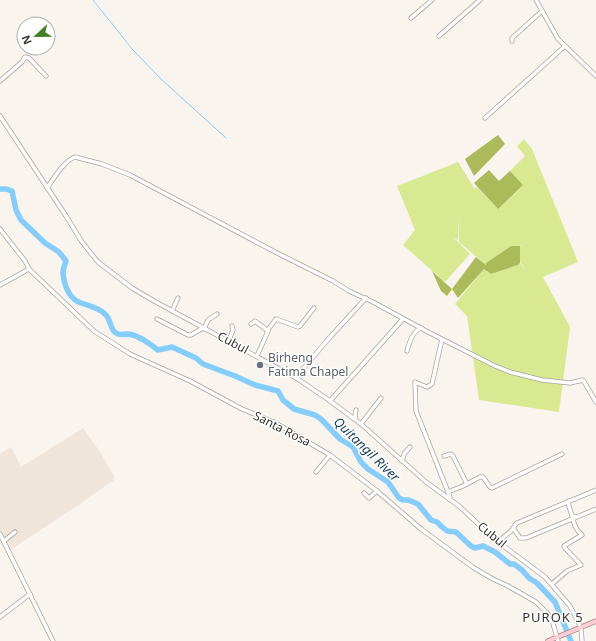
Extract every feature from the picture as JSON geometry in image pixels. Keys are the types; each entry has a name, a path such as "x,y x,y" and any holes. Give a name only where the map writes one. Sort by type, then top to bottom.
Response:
{"main road":[{"path":"548,641 558,639 596,621"}],"street":[{"path":"411,18 432,0"},
{"path":"439,36 480,0"},
{"path":"536,0 558,39 596,76"},
{"path":"512,41 512,38 542,11"},
{"path":"485,118 565,46"},
{"path":"0,81 22,62 25,56 29,58 46,76"},
{"name":"Cubul","path":"0,116 82,242 98,262 132,288 193,321 204,329 229,340 298,378 356,420 426,482 459,506 499,542 536,569 552,584 570,606 579,629"},
{"path":"47,188 56,175 71,159 75,158 116,169 333,281 349,291 366,298 420,328 510,372 556,382 570,383 583,380 596,402"},
{"name":"Santa Rosa","path":"0,229 25,261 29,269 94,330 130,354 190,381 242,409 274,422 330,455 376,491 421,530 474,568 536,602 552,620 558,639"},
{"path":"0,285 29,269"},
{"path":"172,310 178,298"},
{"path":"298,378 297,376 313,356 366,298"},
{"path":"257,356 268,331 276,319 298,327 314,308"},
{"path":"157,319 188,335 191,335 204,329 208,320 217,314"},
{"path":"330,401 403,319"},
{"path":"251,324 256,321 268,331"},
{"path":"229,340 234,330 232,326"},
{"path":"407,351 413,336 420,328"},
{"path":"442,339 432,384 427,386 415,382 416,411 450,497 449,499"},
{"path":"361,424 381,398"},
{"path":"356,410 356,420"},
{"path":"402,461 404,454 410,447"},
{"path":"444,456 451,454 453,456 467,484"},
{"path":"448,492 484,477 492,488 562,454"},
{"path":"316,472 330,455"},
{"path":"499,542 501,537 520,521 596,490"},
{"path":"364,493 369,498 376,491"},
{"path":"552,584 567,571 581,565 564,546 582,535 574,525 574,518 568,503 569,501"},
{"path":"513,528 520,538 526,538 596,509"},
{"path":"4,541 15,532"},
{"path":"0,534 53,641"},
{"path":"0,617 30,594"},
{"path":"579,629 582,641"}],"shaded area":[{"path":"83,428 100,452 114,476 114,480 10,550 0,529 0,454 11,447 21,467"}],"green space":[{"path":"498,135 505,144 474,176 465,159"},
{"path":"524,139 532,149 578,262 543,277 570,327 559,412 479,400 467,316 455,304 484,269 491,274 520,263 526,271 514,252 524,243 520,246 511,246 485,264 459,242 458,212 458,240 453,237 470,254 445,282 403,245 415,230 397,186 458,162 475,189 477,187 498,209 523,185 510,171 525,156 517,146"},
{"path":"489,170 499,181 510,171 523,185 498,209 474,183"},
{"path":"511,246 520,246 520,263 518,265 491,274 484,269 458,298 452,289 476,257 485,264 485,266 486,263"},
{"path":"432,271 452,289 447,296 441,291"}],"waterway":[{"path":"93,0 133,50 161,79 226,138"},
{"name":"Quitangil River","path":"0,189 12,191 16,210 21,220 45,243 59,252 66,261 63,271 66,287 70,295 77,301 98,309 104,313 108,317 114,332 122,335 128,334 136,336 158,350 172,347 196,358 203,364 255,385 278,391 283,400 294,409 315,415 321,419 340,439 353,447 361,462 368,469 388,482 399,498 418,504 431,520 437,522 447,531 456,532 475,548 483,546 495,552 510,564 514,564 529,578 537,583 555,602 571,641"}],"place":[{"name":"Birheng Fatima Chapel","path":"260,365"}],"district":[{"name":"PUROK 5","path":"553,617"}]}
